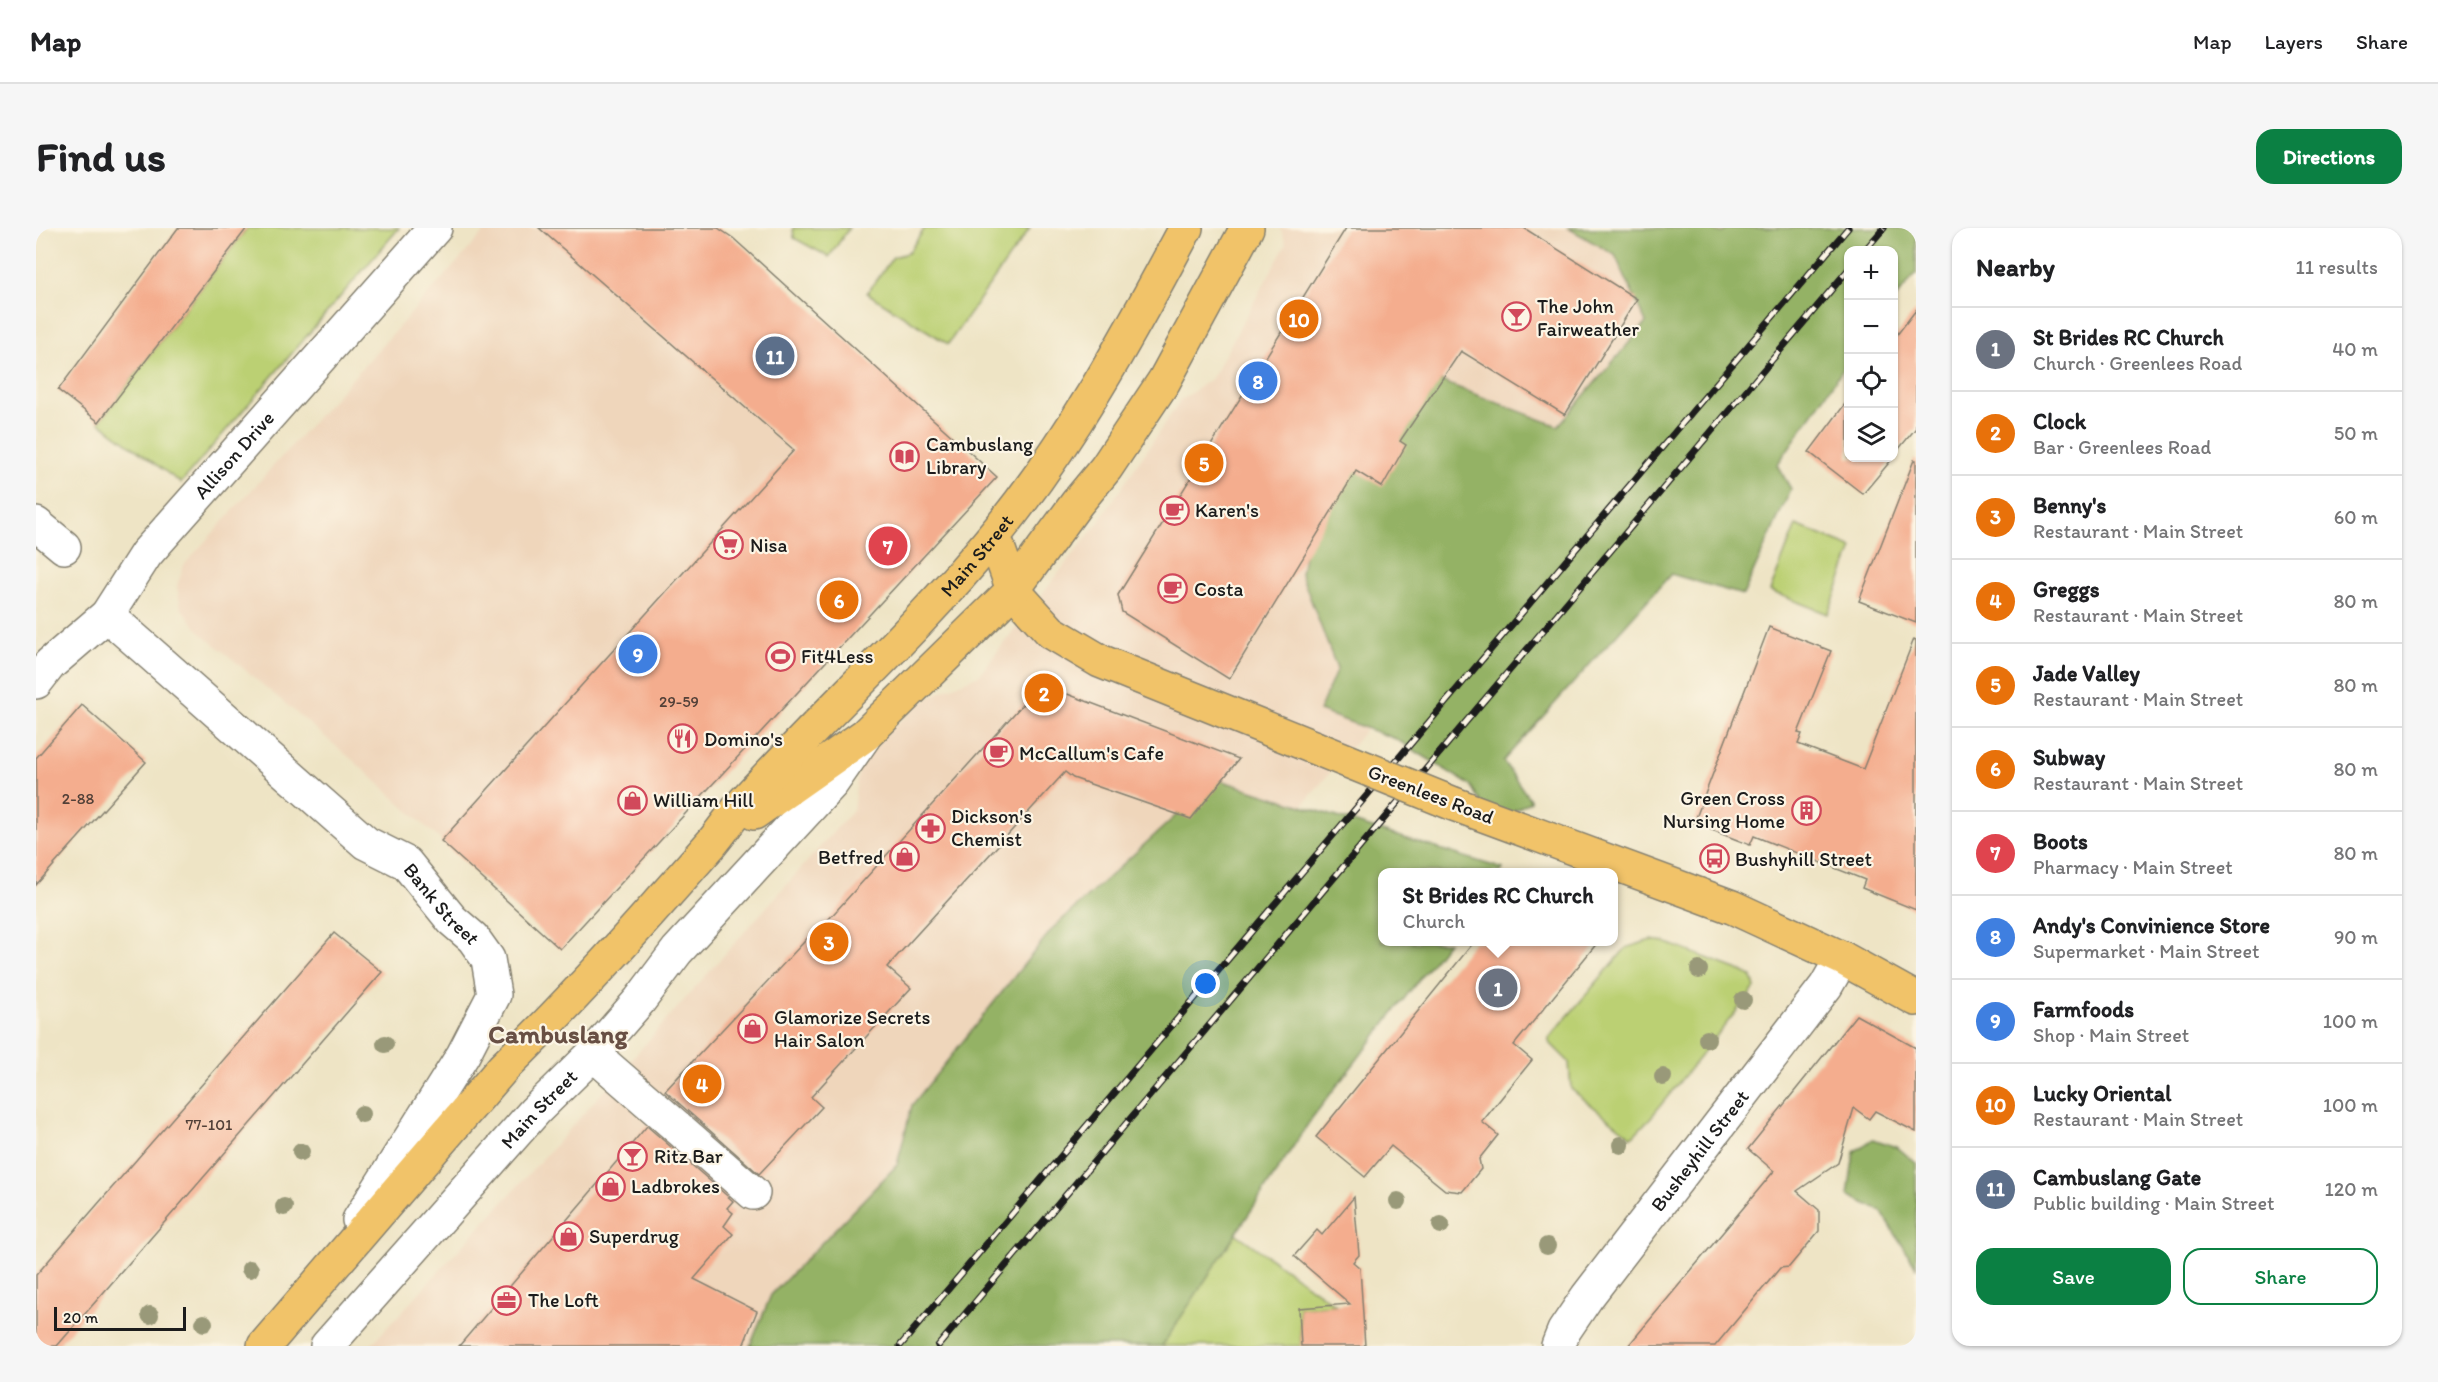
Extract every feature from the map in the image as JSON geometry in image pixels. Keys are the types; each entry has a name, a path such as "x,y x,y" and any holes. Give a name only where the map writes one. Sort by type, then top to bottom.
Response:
{"main road":[{"name":"Main Street","path":"264,1346 503,1068 547,1025 714,841 743,803 920,619 994,536 1052,457 1140,314 1186,228"},
{"name":"Main Street","path":"714,841 865,735 1013,590 1077,503 1106,468 1164,381 1247,228"},
{"name":"Greenlees Road","path":"994,536 1013,590 1051,632 1100,661 1454,804 1732,907 1842,958 1915,997"}],"street":[{"name":"Allison Drive","path":"36,682 50,664 107,615 146,554 435,228"},
{"path":"36,524 64,548"},
{"name":"Bank Street","path":"107,615 366,843 405,863 452,920 473,938 488,959 494,995 463,1055 322,1280"},
{"name":"Main Street","path":"327,1346 535,1111 593,1054 640,1000 677,951 832,783 865,735"},
{"name":"Busheyhill Street","path":"1558,1346 1564,1331 1587,1297 1826,986 1842,958"},
{"path":"593,1054 753,1193"}],"shaded area":[{"path":"488,228 539,228 920,562 560,949 355,762 201,633 181,608 177,586 184,565"},
{"path":"1280,228 1769,228 1495,574 1116,1030 843,1346 363,1346 371,1345 559,1141 853,810 859,766 888,731 929,697 979,675 1098,523 1180,401 1212,378 1286,244"}],"green space":[{"path":"247,228 399,228 181,483 99,422"},
{"path":"793,228 849,228 829,257 794,238"},
{"path":"925,228 1030,228 948,344 867,293 893,257 908,253"},
{"path":"1568,228 1706,228 1722,233 1728,228 1916,228 1916,274 1898,295 1898,246 1844,246 1844,368 1777,465 1791,489 1743,595 1671,574 1503,761 1531,801 1510,813 1483,806 1470,785 1396,739 1319,711 1337,669 1301,574 1317,473 1383,353 1451,385 1558,426 1646,323 1615,255"},
{"path":"1796,525 1853,548 1828,614 1770,591"},
{"path":"1216,779 1500,868 1378,868 1378,946 1445,946 1312,1118 1162,1346 750,1346 771,1295 897,1165 912,1105 1053,928"},
{"path":"1651,940 1664,942 1744,972 1752,977 1755,988 1652,1116 1632,1137 1571,1089 1569,1062 1549,1042 1549,1038 1626,948"},
{"path":"1873,1139 1897,1147 1916,1163 1916,1267 1881,1211 1848,1195 1854,1152"},
{"path":"1231,1230 1336,1305 1299,1308 1301,1346 1125,1346"}],"building":[{"path":"178,228 247,228 99,422 58,390"},
{"path":"539,228 718,228 733,238 997,477 560,949 441,841 794,450"},
{"path":"1346,228 1524,228 1637,299 1565,415 1461,351 1400,441 1406,445 1382,487 1356,471 1229,679 1122,612 1118,595"},
{"path":"1916,310 1916,428 1898,450 1898,354 1898,333"},
{"path":"1844,405 1844,462 1890,462 1863,494 1809,452"},
{"path":"1914,460 1916,460 1916,623 1859,601"},
{"name":"Green Cross Nursing Home","path":"1769,627 1831,651 1798,733 1802,734 1798,744 1863,769 1914,639 1916,640 1916,910 1862,888 1865,880 1754,836 1750,845 1694,823"},
{"path":"1041,684 1239,759 1191,819 1073,778 1065,772 887,967 911,988 811,1097 822,1107 759,1174 665,1091 817,928 819,930"},
{"path":"82,705 146,762 36,885 36,758"},
{"path":"334,933 382,972 57,1346 36,1346 36,1275"},
{"path":"1471,946 1595,946 1514,1045 1532,1060 1482,1122 1498,1135 1479,1159 1481,1169 1462,1192 1445,1190 1391,1146 1365,1177 1316,1137"},
{"path":"1856,1015 1916,1048 1916,1132 1875,1111 1869,1119 1854,1108 1838,1163 1797,1191 1819,1210 1819,1231 1789,1267 1780,1268 1715,1346 1628,1346 1774,1171 1748,1149"},
{"path":"647,1126 733,1201 727,1208 733,1213 724,1226 733,1234 694,1279 757,1311 743,1346 459,1346"},
{"path":"1354,1197 1359,1255 1353,1262 1360,1268 1365,1346 1301,1346 1299,1308 1350,1304 1294,1256 1317,1230 1322,1235"}],"railway":[{"path":"900,1346 1848,228"},
{"path":"1868,246 1884,228"},
{"path":"938,1346 1844,275"}],"place":[{"name":"The John Fairweather","path":"1516,317"},
{"name":"Lucky Oriental","path":"1299,319"},
{"name":"Cambuslang Gate","path":"775,356"},
{"name":"Andy's Convinience Store","path":"1258,381"},
{"name":"Cambuslang Library","path":"905,456"},
{"name":"Jade Valley","path":"1204,463"},
{"name":"Karen's","path":"1174,510"},
{"name":"Nisa","path":"729,545"},
{"name":"Boots","path":"888,546"},
{"name":"Costa","path":"1173,589"},
{"name":"Subway","path":"839,600"},
{"name":"Farmfoods","path":"638,654"},
{"name":"Fit4Less","path":"780,656"},
{"name":"Clock","path":"1044,693"},
{"name":"Domino's","path":"683,739"},
{"name":"McCallum's Cafe","path":"998,753"},
{"name":"William Hill","path":"632,800"},
{"name":"Green Cross Nursing Home","path":"1806,810"},
{"name":"Dickson's Chemist","path":"930,828"},
{"name":"Betfred","path":"905,857"},
{"name":"Bushyhill Street","path":"1714,859"},
{"name":"Benny's","path":"829,942"},
{"name":"St Brides RC Church","path":"1498,988"},
{"name":"Glamorize Secrets Hair Salon","path":"753,1028"},
{"name":"Greggs","path":"702,1084"},
{"name":"Ritz Bar","path":"633,1156"},
{"name":"Ladbrokes","path":"610,1186"},
{"name":"Superdrug","path":"568,1236"},
{"name":"The Loft","path":"507,1300"}],"district":[{"name":"Cambuslang","path":"558,1034"}]}
